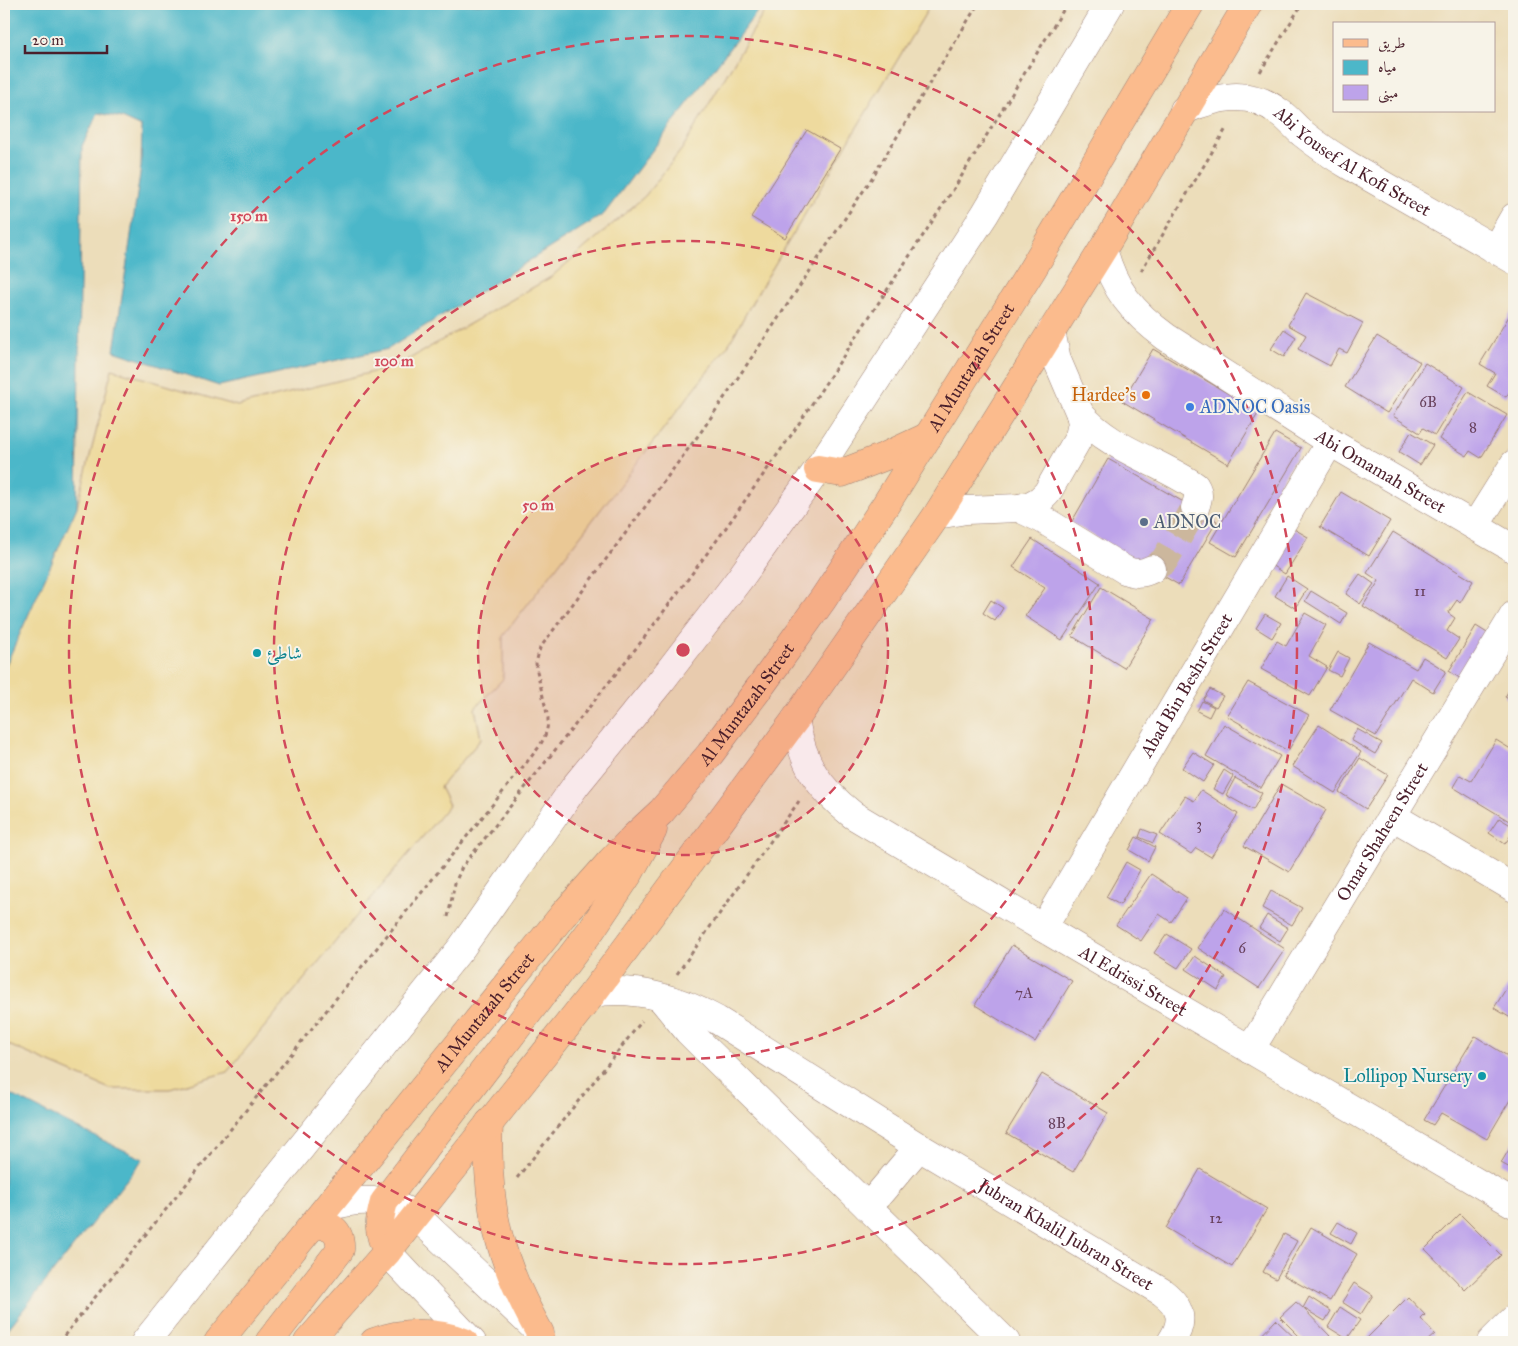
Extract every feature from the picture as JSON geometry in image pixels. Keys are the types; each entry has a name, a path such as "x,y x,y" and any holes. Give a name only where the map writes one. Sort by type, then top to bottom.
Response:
{"main road":[{"name":"Al Muntazah Street","path":"218,1342 563,915 616,855 661,812 710,754 764,682 823,599 929,436 1033,268 1190,4"},
{"path":"308,1342 387,1252 593,993 795,720 937,515 1103,248 1248,4"},
{"path":"818,469 842,473 886,456 929,436"},
{"path":"387,1252 380,1236 379,1219 384,1202 592,929 630,872 661,812"},
{"path":"488,1123 488,1166 492,1209 499,1242 523,1303 544,1337"},
{"path":"269,1342 340,1250 340,1242 336,1233 330,1227 320,1224 320,1217"},
{"path":"374,1342 407,1334 431,1335 464,1342"}],"street":[{"path":"145,1342 462,946 576,785 662,680 736,584 818,469 985,214 1110,4"},
{"name":"Abi Yousef Al Kofi Street","path":"1184,110 1206,101 1225,97 1245,97 1264,102 1342,161 1505,255"},
{"path":"1505,255 1514,217"},
{"name":"Abi Omamah Street","path":"1103,248 1108,268 1118,289 1148,324 1330,442 1514,550"},
{"path":"937,515 966,510 1019,508 1031,505 1047,493 1079,437 1082,423 1057,360 1051,331"},
{"path":"1080,414 1088,424 1109,440 1195,486 1198,492 1195,508"},
{"name":"Abad Bin Beshr Street","path":"1043,928 1330,442"},
{"path":"1475,526 1514,464"},
{"path":"1019,508 1042,519 1124,570 1138,573 1152,569"},
{"name":"Omar Shaheen Street","path":"1250,1050 1514,615"},
{"name":"Al Edrissi Street","path":"795,720 799,742 807,764 819,784 834,801 853,815 1514,1204"},
{"path":"1392,816 1514,888"},
{"name":"Jubran Khalil Jubran Street","path":"593,993 626,991 660,998 704,1013 919,1146 1162,1292 1173,1300 1179,1312 1180,1325 1171,1342"},
{"path":"660,998 705,1048 1006,1342"},
{"path":"868,1207 919,1146"},
{"path":"320,1217 346,1202 365,1200 384,1202 406,1210 416,1216 544,1337"},
{"path":"387,1252 472,1342"},
{"path":"1491,1342 1514,1319"}],"path":[{"path":"59,1342 539,747 547,733 548,725 536,663 540,648 703,429 769,332 870,181 978,4"},
{"path":"448,918 455,883 462,868 641,642 720,536 786,442 954,190 1067,4"},
{"path":"1125,298 1302,4"},
{"path":"492,1209 660,998 815,777"}],"sand":[{"name":"شاطئ","path":"769,4 931,4 729,344 503,636 503,679 475,708 481,739 440,787 449,805 227,1072 170,1089 110,1089 4,1043 4,669 77,507 112,369 237,406 397,366 551,277 645,196 682,149"}],"water":[{"path":"4,4 763,4 604,214 388,349 219,386 114,351 141,167 142,127 122,118 98,113 82,146 77,507 4,669"},
{"path":"4,1091 143,1159 4,1334"}],"building":[{"path":"807,130 840,149 785,238 751,217"},
{"path":"1306,293 1363,323 1347,353 1339,349 1330,366 1298,349 1306,335 1288,325"},
{"path":"1514,308 1514,385 1506,397 1487,386 1495,373 1480,364"},
{"path":"1284,329 1296,337 1284,357 1271,349"},
{"path":"1377,336 1420,362 1387,413 1345,387"},
{"name":"ADNOC Oasis","path":"1153,349 1259,412 1228,464 1122,401"},
{"path":"1425,363 1464,387 1435,435 1423,428 1420,433 1393,416"},
{"path":"1468,392 1507,415 1481,458 1470,451 1467,456 1439,439"},
{"path":"1411,432 1433,445 1420,465 1399,452"},
{"path":"1275,433 1301,448 1236,557 1210,542"},
{"name":"ADNOC","path":"1108,459 1217,521 1179,585 1071,523"},
{"path":"1341,492 1390,521 1369,556 1320,527"},
{"path":"1294,529 1308,537 1285,574 1271,565"},
{"path":"1393,532 1473,581 1460,603 1457,600 1448,613 1455,618 1447,631 1459,639 1447,658 1363,606 1379,581 1367,573"},
{"path":"1032,539 1100,583 1062,640 1025,616 1045,588 1013,567"},
{"path":"1360,574 1374,584 1360,604 1346,594"},
{"path":"1287,576 1307,589 1295,608 1275,596"},
{"path":"1101,587 1154,619 1124,668 1072,636"},
{"path":"1311,591 1347,613 1341,624 1305,601"},
{"path":"991,600 1003,608 995,621 983,613"},
{"path":"1305,613 1326,625 1309,656 1327,667 1310,696 1261,669 1277,641 1286,646"},
{"path":"1265,614 1281,623 1272,638 1256,628"},
{"path":"1476,626 1492,636 1464,681 1449,671"},
{"path":"1369,642 1416,669 1423,657 1446,671 1433,692 1411,678 1376,736 1330,710"},
{"path":"1338,652 1349,658 1340,676 1328,670"},
{"path":"1514,681 1514,702 1505,697"},
{"path":"1248,682 1309,715 1288,751 1227,716"},
{"path":"1210,689 1223,696 1216,707 1203,700"},
{"path":"1202,701 1214,707 1209,717 1197,711"},
{"path":"1224,724 1280,756 1261,788 1206,756"},
{"path":"1319,725 1361,752 1335,793 1292,766"},
{"path":"1357,729 1382,743 1375,754 1351,740"},
{"path":"1496,740 1514,751 1514,824 1453,787 1460,775 1471,781"},
{"path":"1193,752 1214,765 1203,782 1182,768"},
{"path":"1360,758 1388,775 1366,809 1339,792"},
{"path":"1224,770 1233,776 1223,794 1213,789"},
{"path":"1235,778 1262,793 1253,810 1226,795"},
{"path":"1281,784 1326,810 1289,872 1244,846"},
{"path":"1201,790 1238,814 1211,857 1196,848 1191,854 1160,834 1185,796 1194,801"},
{"path":"1499,818 1514,827 1505,844 1489,833"},
{"path":"1142,829 1157,835 1153,843 1139,837"},
{"path":"1136,837 1155,847 1148,861 1129,850"},
{"path":"1126,862 1140,870 1120,905 1106,897"},
{"path":"1151,874 1187,898 1171,922 1159,914 1141,941 1116,925"},
{"path":"1271,891 1302,908 1292,925 1262,908"},
{"path":"1224,909 1285,949 1259,988 1198,948"},
{"path":"1267,915 1288,928 1280,941 1259,928"},
{"path":"1167,934 1191,949 1178,968 1154,953"},
{"path":"1012,945 1072,981 1035,1042 975,1005"},
{"path":"1195,956 1226,977 1218,990 1186,969"},
{"path":"1514,976 1514,1020 1494,1008"},
{"name":"Lollipop Nursery","path":"1475,1036 1514,1060 1514,1093 1487,1139 1441,1113 1433,1125 1424,1120"},
{"path":"1042,1074 1108,1113 1073,1172 1006,1133"},
{"path":"1514,1141 1514,1170 1501,1163"},
{"path":"1200,1169 1267,1209 1232,1267 1166,1228"},
{"path":"1460,1214 1501,1255 1465,1290 1425,1249"},
{"path":"1338,1222 1357,1233 1351,1244 1331,1233"},
{"path":"1311,1227 1357,1254 1330,1301 1283,1275"},
{"path":"1284,1234 1297,1241 1276,1279 1263,1272"},
{"path":"1354,1283 1373,1295 1361,1314 1342,1302"},
{"path":"1309,1297 1331,1311 1325,1321 1303,1308"},
{"path":"1408,1297 1425,1315 1421,1319 1435,1334 1426,1342 1365,1342 1364,1341"},
{"path":"1296,1302 1330,1336 1323,1342 1305,1342 1280,1317"},
{"path":"1340,1307 1360,1320 1347,1339 1328,1327"},
{"path":"1276,1320 1299,1342 1255,1342"},
{"path":"1217,1337 1223,1342 1213,1342"}],"tunnel":[{"path":"1152,569 1164,561 1195,508"}],"place":[{"name":"Hardee's","path":"1146,395"},
{"name":"ADNOC Oasis","path":"1190,407"},
{"name":"ADNOC","path":"1144,522"},
{"name":"شاطئ","path":"257,653"},
{"name":"Lollipop Nursery","path":"1482,1076"}]}
